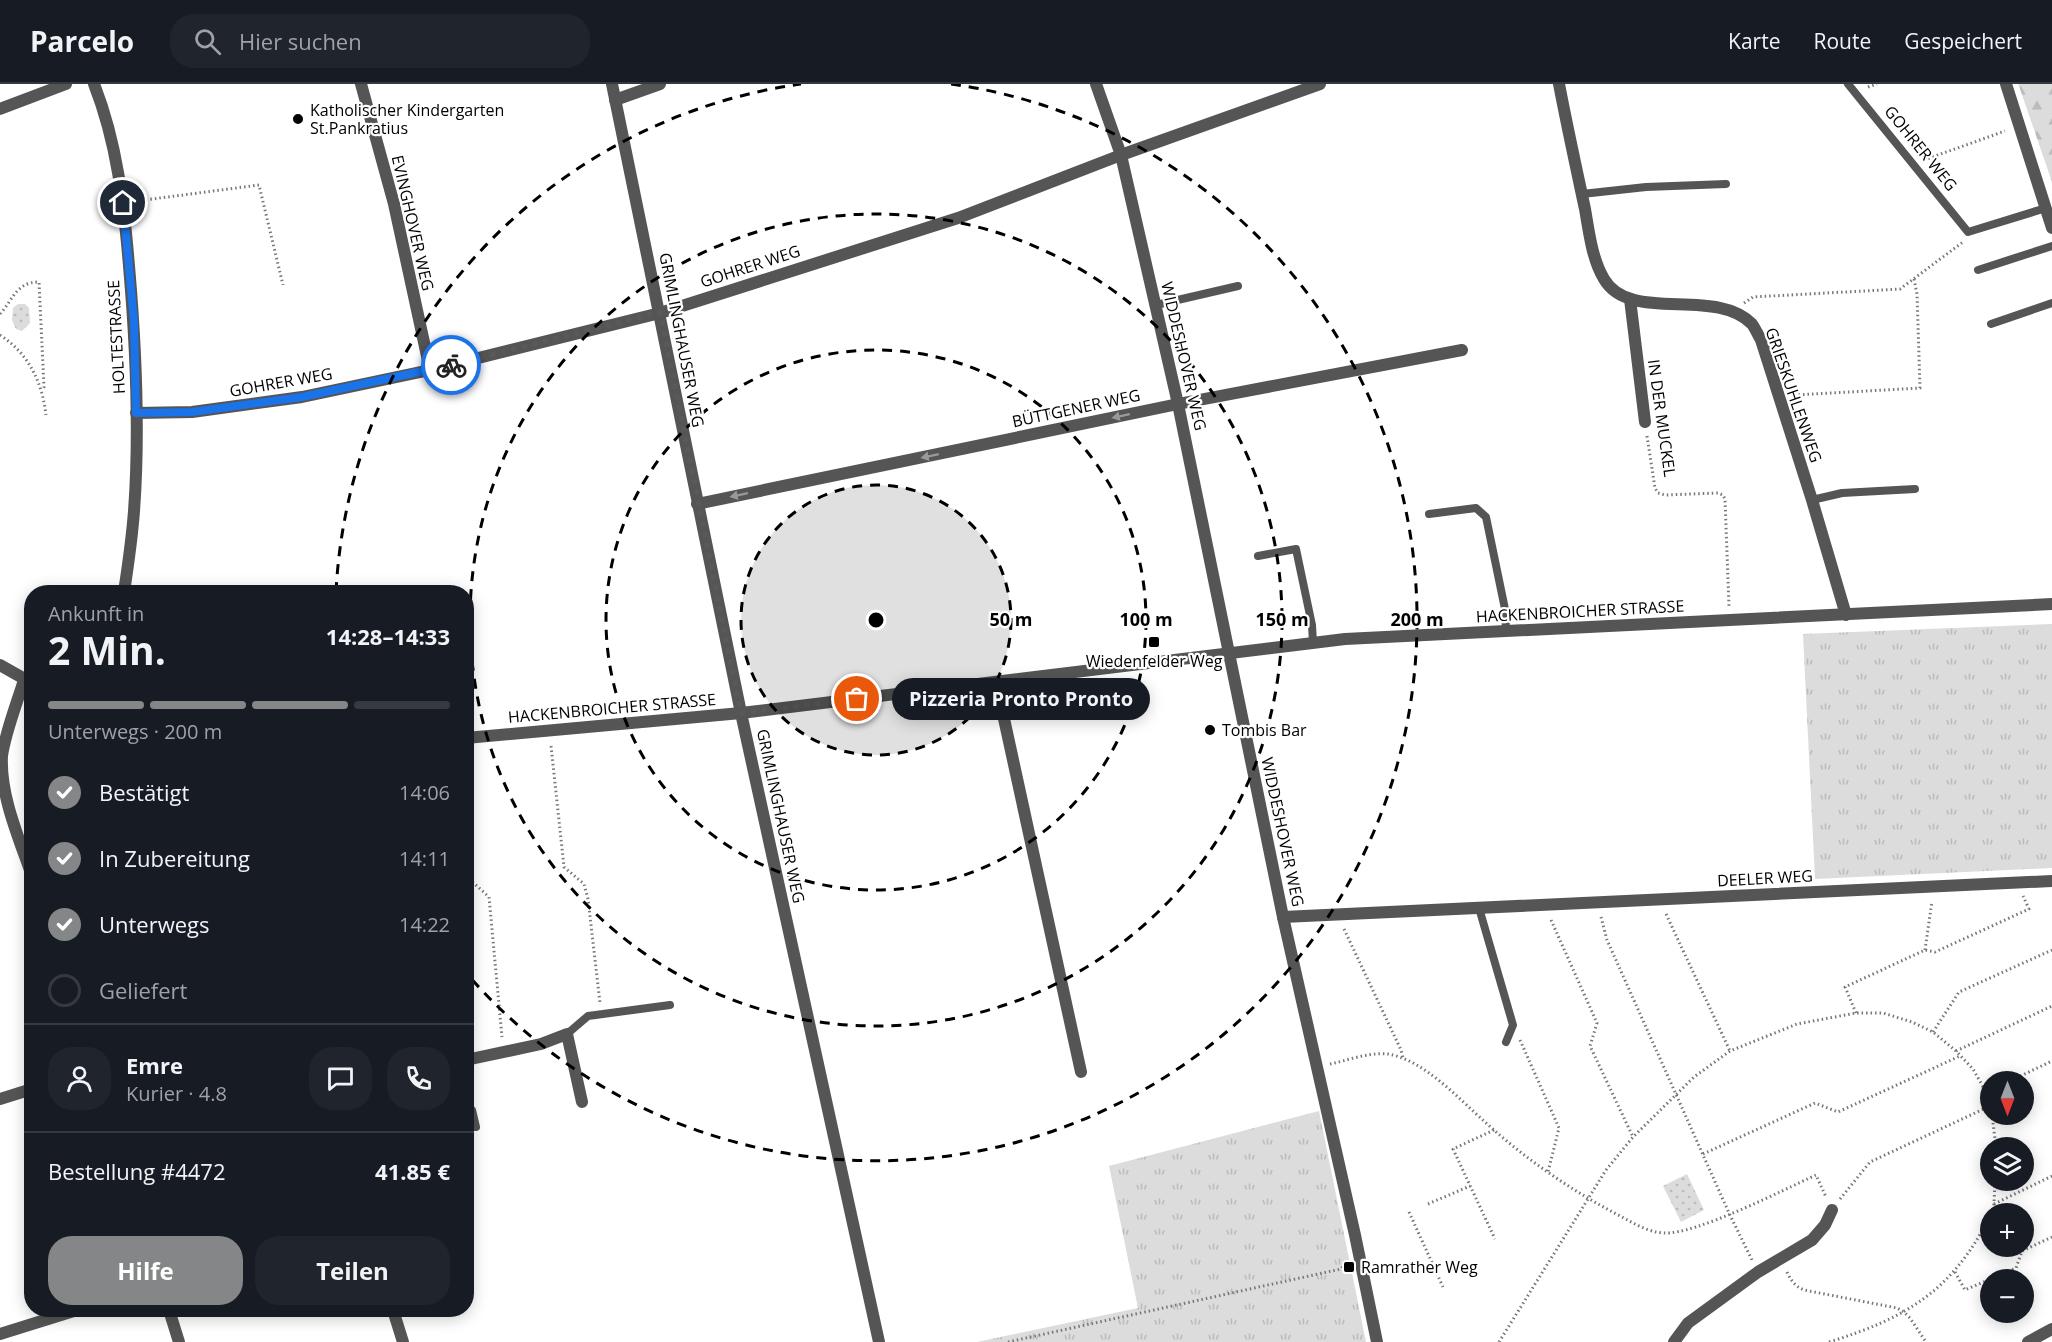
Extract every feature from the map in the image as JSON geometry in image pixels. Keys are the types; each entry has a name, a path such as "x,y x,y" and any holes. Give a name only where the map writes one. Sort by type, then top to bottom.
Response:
{"street":[{"path":"0,109 66,84"},
{"name":"HOLTESTRASSE","path":"94,84 104,109 123,203 134,321 136,413 134,512 125,585"},
{"name":"EVINGHOVER WEG","path":"361,84 394,204 430,370"},
{"name":"GRIMLINGHAUSER WEG","path":"612,84 741,713 879,1342"},
{"path":"615,99 660,84"},
{"name":"WIDDESHOVER WEG","path":"1096,84 1121,155 1179,404 1283,917 1377,1342"},
{"name":"GOHRER WEG","path":"136,413 192,412 302,397 430,370 660,312 958,218 1121,155 1320,84"},
{"path":"1559,84 1594,253 1604,280 1616,292 1630,299"},
{"path":"2006,84 2052,228"},
{"name":"GRIESKUHLENWEG","path":"1630,299 1718,307 1752,324 1761,340 1846,615"},
{"name":"IN DER MUCKEL","path":"1630,299 1645,422"},
{"name":"BÜTTGENER WEG","path":"697,504 1179,404 1462,350"},
{"name":"HACKENBROICHER STRASSE","path":"474,737 741,713 1345,639 2052,604"},
{"path":"0,665 24,680"},
{"path":"996,682 1081,1072"},
{"path":"24,693 1,754 6,800 24,853"},
{"name":"DEELER WEG","path":"1283,917 2052,881"},
{"path":"474,1058 541,1044 567,1034 582,1102"},
{"path":"0,1099 24,1092"},
{"path":"1674,1342 1688,1323 1758,1272 1812,1240 1832,1210"},
{"path":"0,1334 55,1317"},
{"path":"171,1317 179,1342"},
{"path":"395,1317 403,1342"},
{"path":"2028,1342 2052,1329"}],"lane":[{"name":"GOHRER WEG","path":"1848,84 1968,232"},
{"path":"1582,194 1646,187 1726,184"},
{"path":"1968,232 2046,208"},
{"path":"1978,270 2052,246"},
{"path":"1156,305 1238,286"},
{"path":"1990,324 2052,303"},
{"path":"1812,500 1842,493 1915,489"},
{"path":"1429,514 1476,508 1486,517 1505,609 1506,630"},
{"path":"1258,556 1296,549 1312,625 1313,642"},
{"path":"1479,908 1513,1025 1506,1042"},
{"path":"567,1034 588,1016 670,1005"},
{"path":"474,1118 476,1127"}],"path":[{"path":"1913,165 2018,126"},
{"path":"123,203 259,185 283,285"},
{"path":"1738,315 1746,300 1753,297 1900,289 1963,242 1968,232"},
{"path":"1778,396 1920,388 1917,294 1914,279"},
{"path":"0,314 19,287 29,282 39,282 44,387 42,390"},
{"path":"0,335 22,353 32,368 42,390 46,415"},
{"name":"IN DER MUCKEL","path":"1645,422 1655,488 1658,493 1665,495 1718,493 1725,499 1729,620"},
{"path":"550,729 564,867 584,884 588,899 597,993 602,1013"},
{"path":"474,883 489,897 504,1051"},
{"path":"1856,1013 1845,987 1925,950 1935,952 2029,909 2016,883"},
{"path":"1925,950 1934,886"},
{"path":"1660,899 1730,1051"},
{"path":"1600,902 1601,918 1607,940 1729,1214 1758,1272"},
{"path":"1544,904 1597,1023 1590,1046 1633,1137"},
{"path":"1338,914 1403,1058"},
{"path":"1933,1032 1959,992 2052,950"},
{"path":"1956,1051 2052,1006"},
{"path":"1499,1342 1606,1170 1633,1137 1694,1077 1730,1051 1797,1024 1856,1013 1882,1013 1912,1022 1933,1032 1956,1051 1973,1069 1980,1081"},
{"path":"1513,1025 1559,1128 1548,1172"},
{"path":"1317,1068 1372,1054 1388,1054 1403,1058 1439,1081 1494,1130 1587,1199 1645,1229 1665,1233 1687,1230 1729,1214 1816,1175 1832,1210 1870,1162 1980,1112"},
{"path":"1703,1154 1815,1103 1838,1112 1960,1056"},
{"path":"2031,1071 2052,1061"},
{"path":"1494,1130 1453,1149 1495,1239"},
{"path":"1996,1203 2052,1176"},
{"path":"1428,1204 1470,1186"},
{"path":"1409,1212 1443,1287"},
{"path":"1829,1342 1905,1312 1929,1296 1955,1272 1980,1236"},
{"path":"1955,1272 1965,1290 2016,1268 2022,1251 2052,1237"},
{"path":"1008,1342 1341,1269 1358,1249"},
{"path":"1782,1259 1790,1280 1797,1287 1897,1308 1905,1312 1926,1342"}],"green space":[{"path":"2018,84 2052,84 2052,182 2019,86"},
{"path":"18,304 25,304 29,308 30,323 22,331 16,329 12,320 13,308"},
{"path":"2052,624 2052,868 1815,879 1803,634"},
{"path":"1319,1111 1366,1342 977,1342 1138,1308 1109,1166"},
{"path":"1687,1174 1704,1210 1681,1222 1663,1186"}],"way so far":[{"path":"451,365 660,312 741,713 857,699"}],"place":[{"name":"Katholischer Kindergarten St.Pankratius","path":"298,119"},
{"name":"Wiedenfelder Weg","path":"1154,642"},
{"name":"Pizzeria Pronto Pronto","path":"857,699"},
{"name":"Tombis Bar","path":"1210,730"},
{"name":"Ramrather Weg","path":"1349,1267"}],"route":[{"path":"123,203 134,321 136,413 192,412 302,397 451,365"}]}
